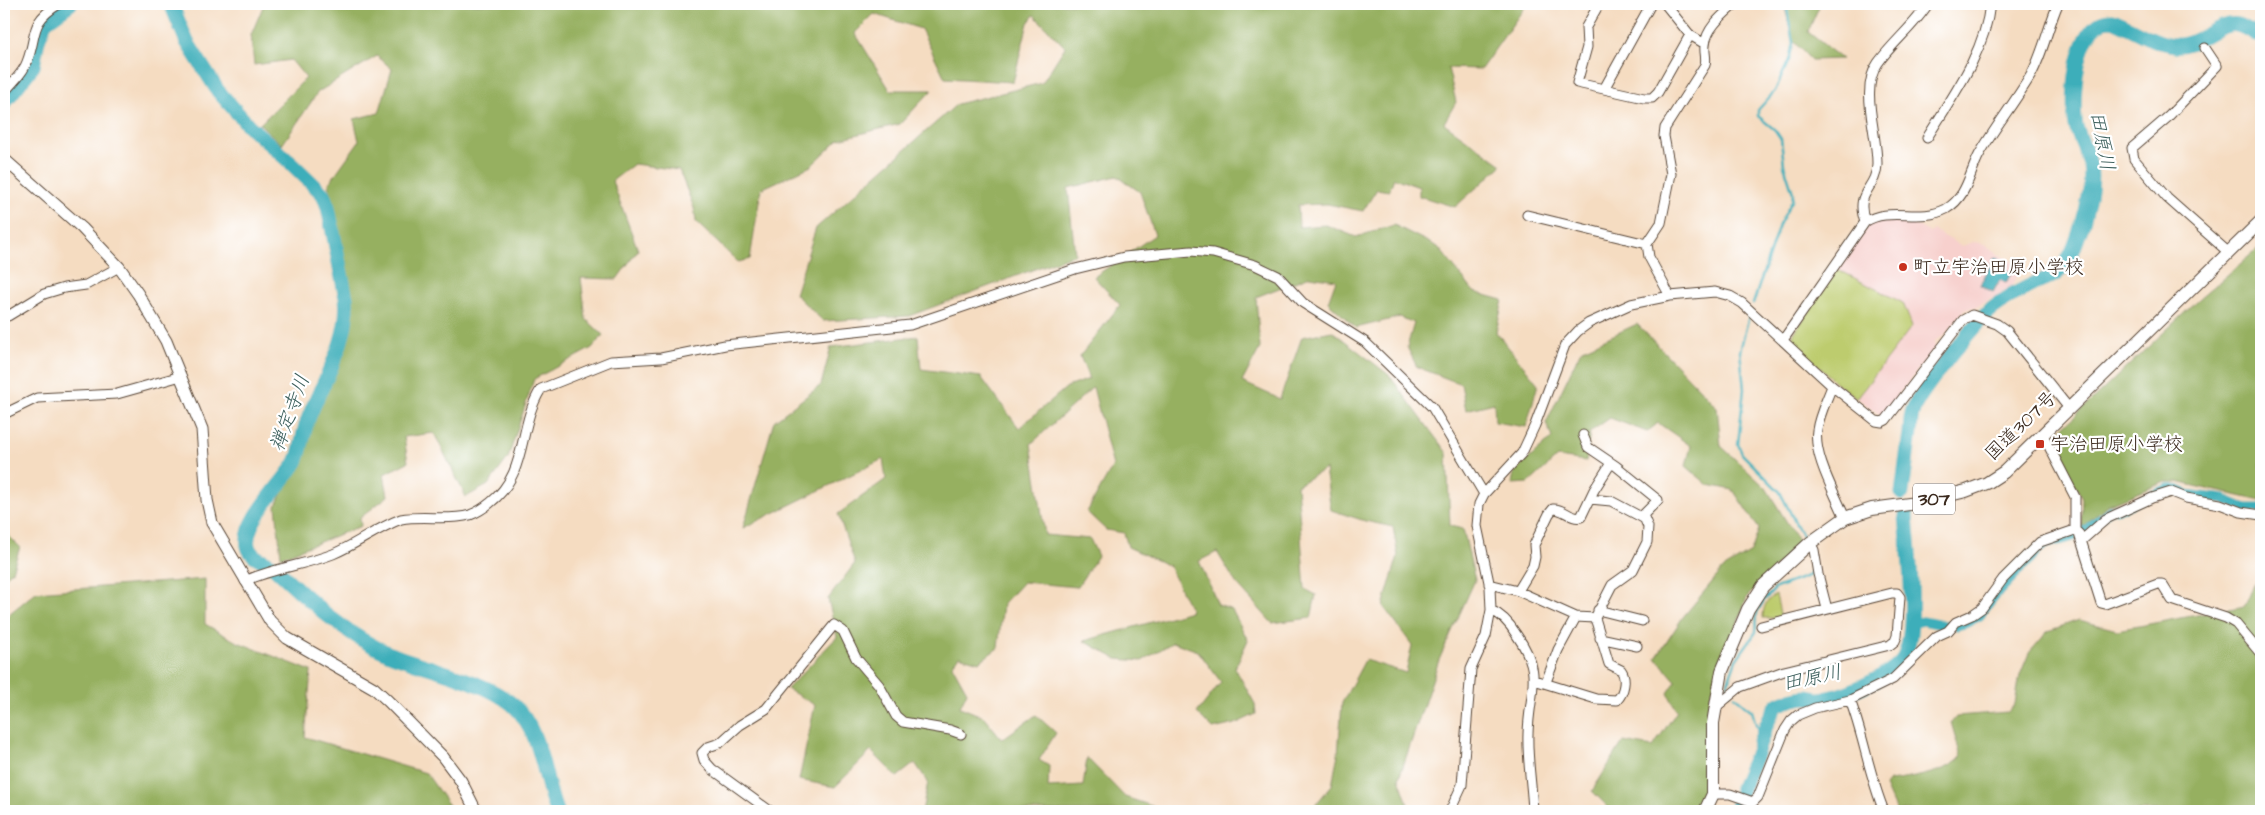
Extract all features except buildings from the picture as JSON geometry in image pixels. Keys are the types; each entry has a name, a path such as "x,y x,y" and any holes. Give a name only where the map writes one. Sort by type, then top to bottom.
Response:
{"highway":[{"name":"国道307号","path":"1706,811 1713,794 1713,723 1721,702 1722,671 1748,609 1763,586 1810,543 1845,518 1872,509 1917,503 1977,487 2004,472 2043,435 2068,407 2261,221"}],"main road":[{"path":"4,159 76,222 119,267 138,294 166,341 202,429 207,500 212,523 270,621 286,638 374,688 443,757 461,781 476,811"}],"street":[{"path":"4,93 28,62 34,33 39,20 59,4"},
{"path":"1599,4 1586,27 1587,47 1577,83 1644,98 1652,98 1658,92 1690,35"},
{"path":"1604,89 1651,4"},
{"path":"1665,4 1690,35 1704,44"},
{"path":"1670,296 1649,257 1647,244 1661,222 1671,174 1664,136 1665,128 1705,65 1707,58 1704,44 1713,26 1736,4"},
{"path":"1865,222 1861,200 1876,172 1877,163 1872,132 1871,80 1877,64 1920,16 1928,4"},
{"path":"1927,138 1962,79 1981,41 1988,22 1990,4"},
{"path":"1783,340 1865,222 1880,215 1928,215 1946,209 1965,190 1979,156 2031,74 2058,4"},
{"path":"2205,48 2217,66 2168,117 2132,148 2134,159 2167,198 2228,252"},
{"path":"1527,216 1647,244"},
{"path":"245,581 258,575 331,555 401,519 414,517 459,517 481,510 499,496 516,471 529,414 541,389 611,360 661,358 725,345 910,325 1075,269 1124,257 1191,250 1213,253 1250,264 1278,276 1303,304 1365,342 1432,407 1484,494"},
{"path":"4,316 8,316 44,294 64,288 86,285 119,267"},
{"path":"1450,811 1462,785 1471,669 1486,636 1491,610 1489,584 1477,526 1479,504 1484,494 1522,452 1535,425 1565,346 1578,331 1589,323 1631,304 1670,296 1715,292 1730,296 1742,303 1832,386 1876,421 1884,421 1963,320 1969,316 1976,316 2003,328 2011,335 2068,407"},
{"path":"4,414 37,398 117,394 181,376"},
{"path":"1832,386 1817,427 1816,444 1819,456 1845,518"},
{"path":"1583,435 1588,447 1658,500 1646,512 1643,518"},
{"path":"2043,435 2075,497 2075,530 2081,541 2101,603 2105,604 2162,584 2172,600 2226,618 2236,624 2261,654"},
{"path":"1518,591 1533,566 1535,557 1534,545 1549,514 1553,509 1558,508 1579,518 1611,463"},
{"path":"2081,541 2096,530 2106,519 2152,498 2171,492 2186,498 2220,504 2242,512 2261,514"},
{"path":"1534,680 1546,682 1596,699 1617,700 1620,698 1624,680 1623,673 1609,664 1600,638 1597,614 1615,582 1634,570 1648,537 1648,527 1643,518 1611,501 1590,499"},
{"path":"1713,794 1730,794 1753,802 1758,797 1785,730 1791,721 1815,708 1850,700 1893,679 1938,636 1948,631 1956,622 1963,620 1982,608 2003,579 2040,542 2075,530"},
{"path":"1810,543 1814,550 1827,609"},
{"path":"1489,584 1518,591 1576,617 1597,614 1642,621"},
{"path":"1721,702 1736,690 1784,671 1895,642 1898,636 1900,597 1897,593 1761,626"},
{"path":"1491,610 1498,613 1525,646 1533,664 1534,680 1528,733 1533,811"},
{"path":"1546,682 1558,650 1576,617"},
{"path":"770,811 712,769 704,760 702,753 720,743 740,725 766,709 834,625 843,631 856,658 879,685 896,716 903,722 950,730 961,734"},
{"path":"1600,638 1637,646"},
{"path":"1850,700 1860,726 1874,787 1884,811"}],"shaded area":[{"path":"1897,218 1897,220 1909,221 1930,233 1933,230 1962,246 1974,242 1985,244 1996,253 2015,263 2011,268 2019,273 2011,287 1977,307 1966,308 1944,336 1937,339 1934,343 1936,347 1883,414 1879,414 1835,382 1794,342 1793,335 1866,226 1872,221"}],"green space":[{"path":"264,4 1527,4 1481,69 1448,68 1456,102 1444,123 1502,165 1455,207 1419,196 1419,187 1394,178 1389,191 1377,189 1363,211 1327,204 1298,205 1299,227 1326,225 1356,237 1394,225 1438,247 1474,292 1503,300 1496,332 1538,384 1526,427 1495,422 1494,403 1466,410 1461,384 1417,367 1407,347 1414,323 1400,317 1356,328 1328,302 1336,280 1310,276 1256,297 1260,348 1242,382 1280,399 1302,337 1332,331 1389,375 1447,453 1450,526 1463,529 1475,580 1439,660 1399,778 1408,804 1406,811 1310,811 1332,785 1338,754 1342,703 1365,660 1406,673 1412,645 1383,606 1398,556 1393,527 1365,521 1331,510 1325,469 1297,485 1305,589 1316,595 1311,618 1272,623 1236,583 1217,552 1199,561 1218,605 1232,610 1248,640 1235,668 1255,704 1256,714 1235,724 1213,729 1197,713 1221,682 1198,651 1173,642 1142,661 1117,659 1084,641 1191,611 1169,566 1128,547 1124,533 1106,530 1087,512 1113,466 1093,387 1031,444 1045,535 1090,539 1098,556 1077,587 1023,582 1003,604 998,648 979,662 959,656 952,665 967,692 960,707 984,717 1002,739 1036,715 1056,733 1039,760 1049,766 1048,788 1083,786 1087,758 1125,797 1167,811 922,811 928,782 915,763 897,777 871,751 835,787 799,780 815,705 787,689 837,637 828,599 855,563 838,514 886,479 883,459 743,528 774,421 821,385 831,347 918,336 921,369 981,377 1019,428 1067,387 1089,379 1080,356 1120,305 1094,277 1155,235 1140,192 1117,176 1068,188 1075,254 909,316 823,321 795,294 816,228 957,104 1042,83 1065,47 1034,15 1028,23 1013,82 945,78 921,29 874,14 855,33 890,90 932,90 900,124 839,139 811,166 761,189 750,259 738,262 696,222 694,208 679,170 634,164 612,181 638,250 617,279 581,278 586,319 603,335 592,348 534,379 508,458 488,485 466,497 434,433 404,437 408,462 384,474 388,496 360,518 361,526 281,557 276,506 348,339 329,183 359,141 354,119 379,113 392,69 377,56 318,92 282,145 260,124 306,78 291,60 254,65 251,35"},
{"path":"1784,4 1820,4 1808,32 1842,59 1811,60 1793,41"},
{"path":"2261,246 2261,501 2177,482 2165,482 2107,505 2081,528 2082,498 2053,442 2057,433 2198,300"},
{"path":"1837,269 1903,303 1912,326 1857,398 1835,382 1794,342 1793,335"},
{"path":"1637,324 1717,407 1721,446 1766,488 1799,542 1747,597 1709,700 1705,790 1693,811 1609,811 1610,809 1592,791 1623,742 1653,747 1677,711 1668,693 1676,681 1656,658 1683,617 1723,569 1751,552 1759,529 1733,490 1708,485 1686,466 1691,446 1658,423 1647,432 1610,418 1590,432 1586,461 1557,457 1529,483 1512,484 1514,472 1552,438 1546,423 1581,350"},
{"path":"4,531 20,547 12,571 4,578"},
{"path":"2261,577 2261,811 1896,811 1885,786 1889,781 1928,774 1956,762 1961,757 1951,722 1956,716 2008,712 2015,704 2020,675 2029,653 2048,631 2079,620 2117,630 2245,606 2257,578"},
{"path":"205,579 205,624 235,641 311,671 305,737 426,773 453,811 4,811 4,618 36,592"},
{"path":"1776,595 1781,618 1763,618 1766,604"}],"water":[{"path":"1995,257 2008,264 2005,269 2011,273 2006,283 2000,280 1993,292 1980,285"}],"waterway":[{"path":"4,103 33,66 38,40 45,22 70,4"},
{"name":"禅定寺川","path":"171,4 187,42 218,91 249,126 323,194 328,207 346,298 346,314 340,346 307,422 298,458 258,514 248,536 248,546 252,554 272,566 329,617 358,638 390,654 470,681 486,688 512,704 522,715 536,740 556,811"},
{"path":"1753,304 1779,225 1792,201 1793,193 1784,165 1781,139 1775,130 1758,116 1758,110 1775,91 1789,60 1793,43 1786,4"},
{"name":"田原川","path":"1902,493 1912,413 1917,401 1926,388 1984,316 2005,300 2055,274 2063,268 2074,249 2085,215 2090,187 2091,173 2089,161 2076,126 2074,98 2078,62 2090,32 2100,23 2113,20 2151,38 2175,45 2191,43 2215,30 2230,25 2240,26 2261,37"},
{"path":"1749,316 1740,351 1744,389 1738,444 1742,454 1780,492 1803,538"},
{"path":"2084,531 2110,510 2125,507 2168,488 2173,488 2187,494 2224,499 2245,508 2261,508"},
{"name":"田原川","path":"1737,811 1741,790 1771,715 1778,705 1800,698 1828,698 1851,691 1877,679 1903,659 1911,630 1912,610 1906,515"},
{"path":"1957,626 1980,616 2000,591 2044,545 2073,537"},
{"path":"1730,693 1726,688 1736,660 1756,632 1757,612 1764,600 1776,588 1810,575 1813,567"},
{"path":"1910,624 1923,621 1947,626"},
{"path":"1734,696 1752,711 1761,741"}],"place":[{"name":"町立宇治田原小学校","path":"1903,267"},
{"name":"宇治田原小学校","path":"2040,444"}]}
